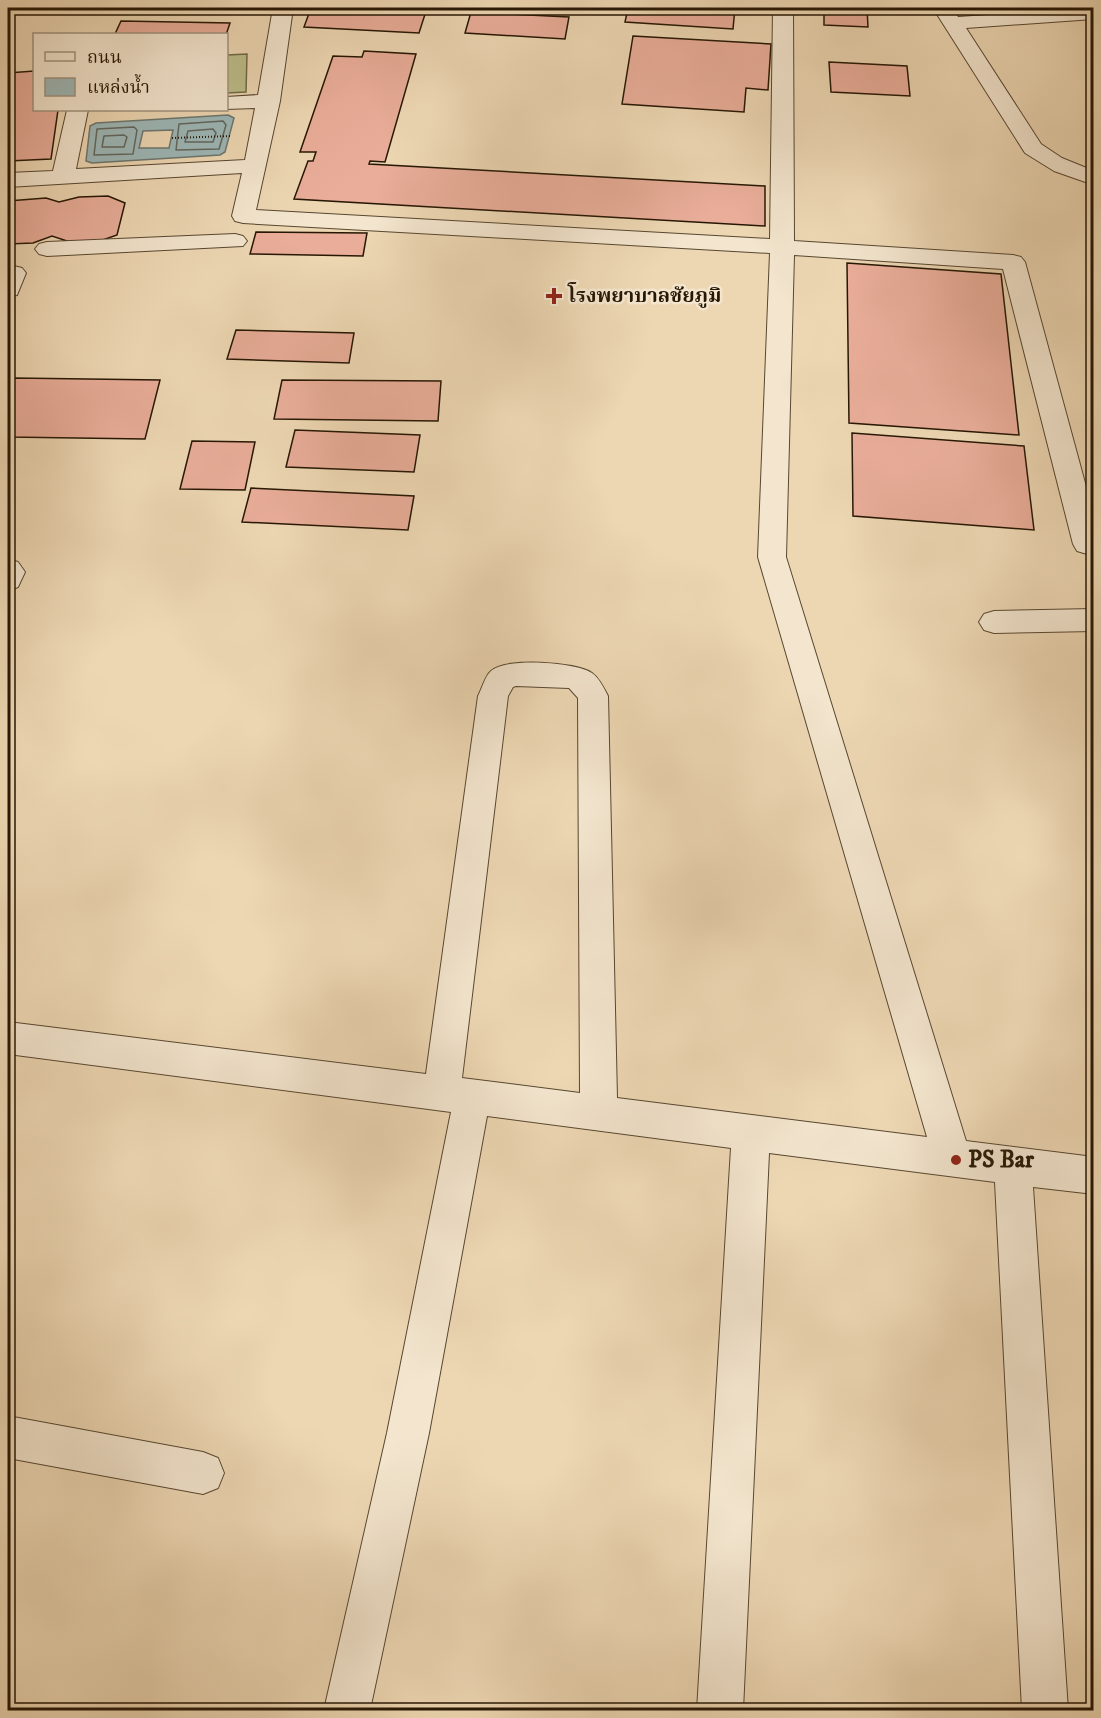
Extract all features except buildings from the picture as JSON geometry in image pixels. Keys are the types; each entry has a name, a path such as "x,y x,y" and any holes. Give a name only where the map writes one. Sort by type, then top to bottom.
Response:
{"street":[{"path":"283,8 269,101 243,216 1013,262 1087,544"},
{"path":"783,8 782,247 772,557 952,1158"},
{"path":"948,15 1094,13"},
{"path":"948,15 1033,148 1045,159 1094,178"},
{"path":"228,103 269,101"},
{"path":"63,177 77,111"},
{"path":"8,180 256,166"},
{"path":"46,249 235,241"},
{"path":"8,569 11,572 8,580"},
{"path":"994,622 1094,620"},
{"path":"347,1710 408,1433 457,1095 493,696 502,679 514,674 573,677 583,682 593,696 599,1113"},
{"path":"8,1038 1094,1176"},
{"path":"720,1710 751,1132"},
{"path":"1013,1166 1045,1710"},
{"path":"8,1437 203,1473"}],"path":[{"path":"172,138 229,136"}],"green space":[{"path":"247,54 246,92 228,93 228,55"}],"water":[{"path":"228,115 234,118 225,152 220,155 92,163 86,161 90,126 96,123","holes":["173,130 169,148 139,148 143,131"]}],"place":[{"name":"โรงพยาบาลชัยภูมิ","path":"554,296"},
{"name":"PS Bar","path":"956,1160"}]}
